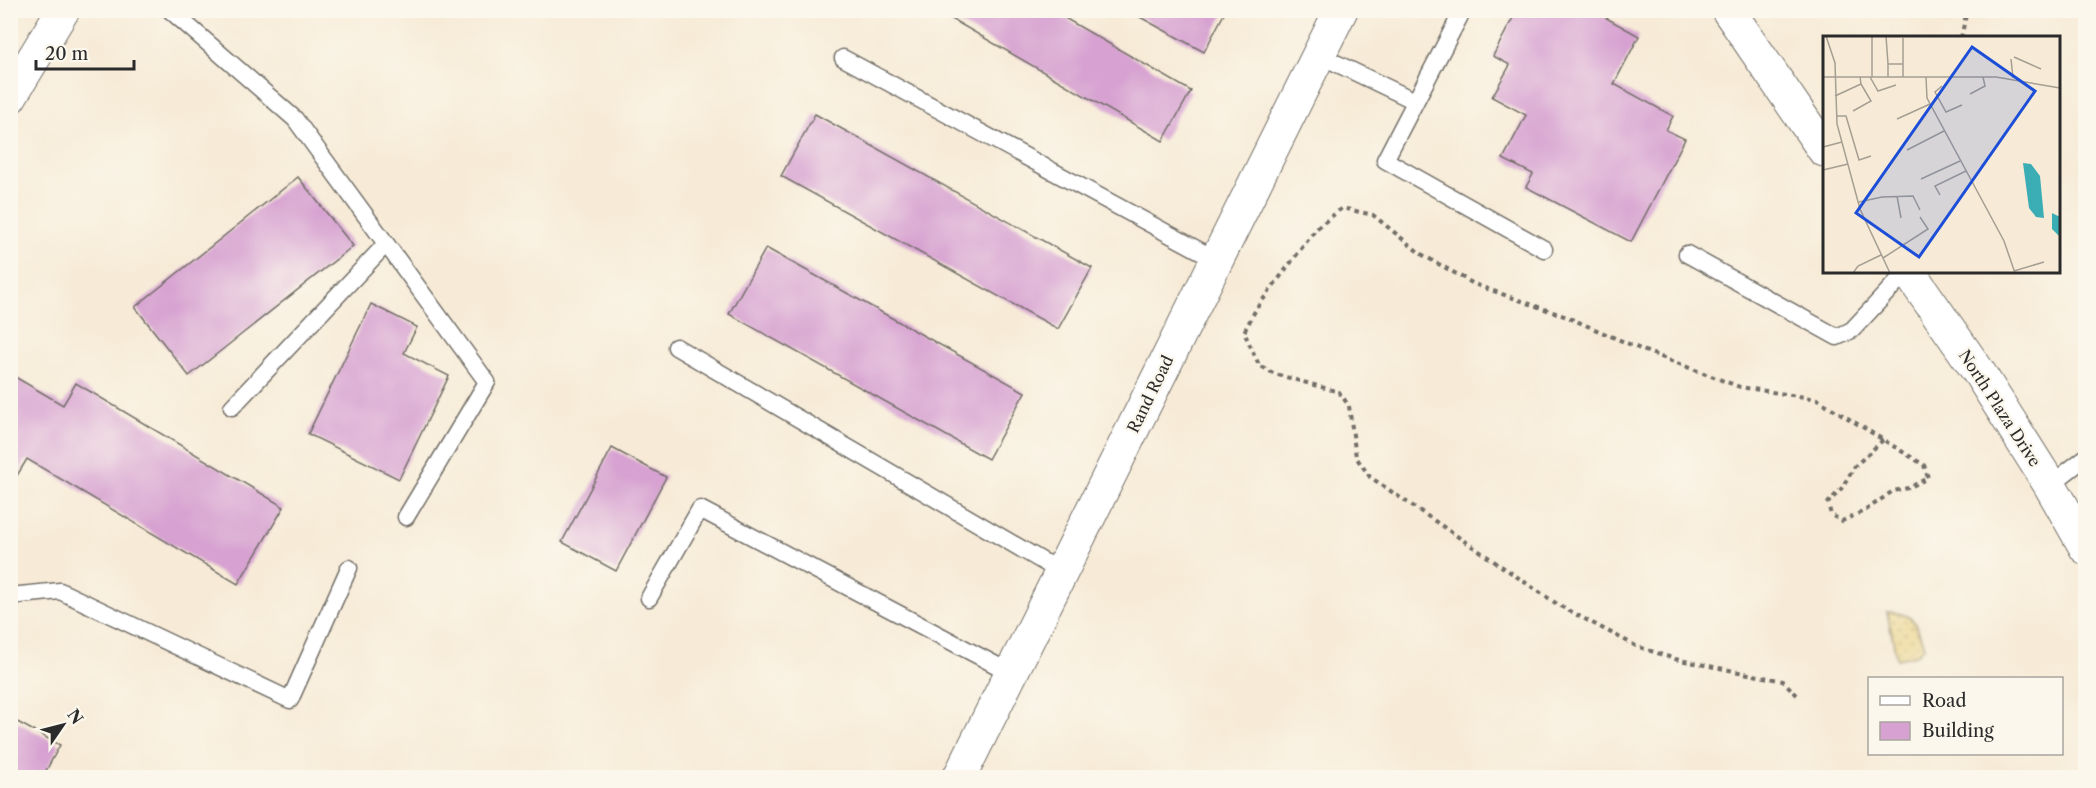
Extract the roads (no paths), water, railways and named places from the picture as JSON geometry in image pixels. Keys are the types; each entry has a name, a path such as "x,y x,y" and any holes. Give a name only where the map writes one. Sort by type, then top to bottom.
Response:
{"street":[{"path":"10,97 63,10"},
{"name":"Rand Road","path":"959,777 1341,10"},
{"path":"1728,10 1823,149"},
{"name":"North Plaza Drive","path":"1908,273 1980,374 2081,532"}],"lane":[{"path":"170,10 295,119 487,381 406,517"},
{"path":"1463,10 1384,160 1544,249"},
{"path":"1319,55 1415,101"},
{"path":"843,58 1217,260"},
{"path":"232,407 386,244"},
{"path":"1687,254 1837,338 1852,330 1906,273"},
{"path":"676,346 1061,573"},
{"path":"2050,485 2085,457"},
{"path":"649,598 700,509 1011,673"},
{"path":"10,596 60,591 290,700 349,568"}]}
